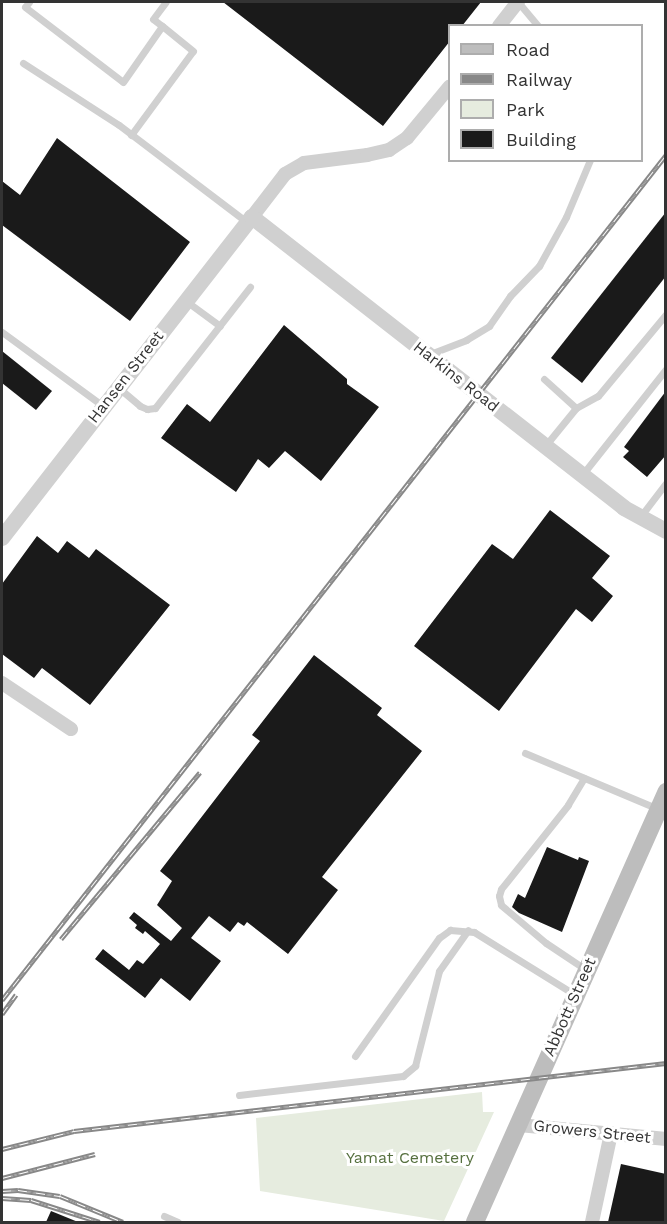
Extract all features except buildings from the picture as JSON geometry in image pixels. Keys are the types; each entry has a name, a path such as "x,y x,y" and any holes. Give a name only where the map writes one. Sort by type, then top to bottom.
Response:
{"main road":[{"name":"Abbott Street","path":"475,1222 661,809"}],"street":[{"path":"501,24 518,2"},
{"path":"249,220 285,174 304,163 389,150 407,138 448,88"},
{"name":"Hansen Street","path":"2,538 249,220"},
{"name":"Harkins Road","path":"249,220 582,475 639,517 666,531"},
{"path":"2,683 71,729"},
{"name":"Growers Street","path":"519,1125 666,1140"},
{"path":"592,1222 611,1133"}],"lane":[{"path":"131,135 193,51 153,19 166,2"},
{"path":"518,2 536,24"},
{"path":"27,4 123,82 162,26"},
{"path":"23,63 131,135 249,220"},
{"path":"428,355 466,340 489,326 510,296 539,266 566,217 589,162"},
{"path":"118,387 140,406 155,408 250,287"},
{"path":"186,301 220,326"},
{"path":"545,446 576,408 598,396 666,314"},
{"path":"2,332 103,406"},
{"path":"582,475 666,369"},
{"path":"544,379 576,408"},
{"path":"639,517 665,485"},
{"path":"525,753 661,809"},
{"path":"584,778 568,805 501,889 499,896 501,905 537,936 587,971"},
{"path":"355,1056 439,938 450,930 468,930 576,995"},
{"path":"239,1095 403,1076 415,1066 439,971 468,930"},
{"path":"164,1216 178,1222"}],"green space":[{"name":"Yamat Cemetery","path":"482,1092 483,1112 494,1112 444,1221 260,1191 256,1118"}],"railway":[{"path":"2,1000 666,155"},
{"path":"61,939 200,772"},
{"path":"2,1014 16,995"},
{"path":"2,1149 74,1131 666,1063"},
{"path":"2,1178 95,1154"},
{"path":"2,1191 18,1190 60,1196 123,1222"},
{"path":"2,1198 31,1200 100,1222"}]}
